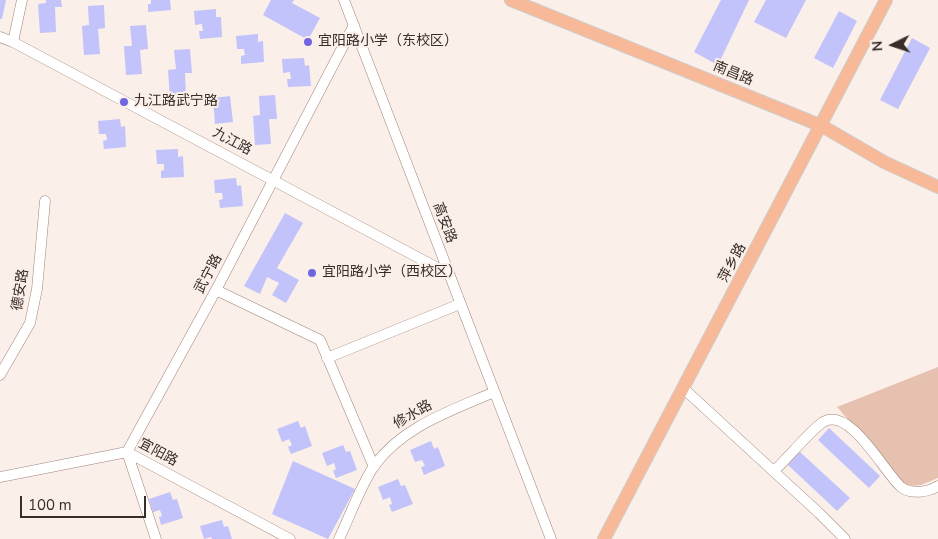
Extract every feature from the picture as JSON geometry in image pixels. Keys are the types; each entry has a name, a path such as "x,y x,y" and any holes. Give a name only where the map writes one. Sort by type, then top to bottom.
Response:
{"main road":[{"name":"南昌路","path":"511,0 822,126 884,162 938,187"},
{"name":"萍乡路","path":"604,539 822,126 886,0"}],"street":[{"path":"14,42 22,0"},
{"name":"高安路","path":"344,0 551,539"},
{"name":"武宁路","path":"127,452 216,290 354,25"},
{"name":"九江路","path":"0,37 14,42 449,274"},
{"name":"德安路","path":"0,375 30,323 37,289 45,200"},
{"path":"216,290 320,340 374,467"},
{"path":"327,358 460,304"},
{"path":"683,388 774,471 844,539"},
{"name":"修水路","path":"339,539 374,467 396,441 426,421 494,392"},
{"path":"774,471 824,422 836,420 851,427 902,488 917,492 938,486"},
{"path":"127,452 156,539"},
{"name":"宜阳路","path":"0,477 127,452 283,538"}],"shaded area":[{"path":"938,367 938,478 921,485 912,486 903,483 837,407"}],"building":[{"path":"0,0 6,0 2,19 0,19"},
{"path":"46,0 61,0 62,7 55,7 56,32 40,33 38,4 46,3"},
{"path":"151,0 170,0 171,10 148,12 148,4 151,4"},
{"name":"宜阳路小学（东校区）","path":"271,0 294,0 292,3 320,18 308,40 263,15"},
{"path":"721,0 749,0 718,65 694,52"},
{"path":"766,0 806,0 786,38 754,22"},
{"path":"104,5 105,28 98,29 100,54 84,55 82,26 89,25 88,6"},
{"path":"216,9 216,17 221,17 222,37 200,39 199,31 203,31 202,24 195,25 194,11"},
{"path":"839,11 857,21 833,68 814,58"},
{"path":"146,25 148,49 140,50 142,74 126,75 124,46 132,46 130,26"},
{"path":"258,34 258,42 263,41 264,62 241,64 241,56 245,55 244,49 237,49 236,36"},
{"path":"912,38 930,48 898,109 880,100"},
{"path":"190,49 192,73 185,73 186,98 170,99 168,70 176,69 174,50"},
{"path":"304,58 305,66 309,65 311,86 288,87 287,79 291,79 290,72 283,73 282,59"},
{"path":"275,95 277,119 269,119 271,144 255,145 253,116 260,115 259,96"},
{"path":"230,96 233,122 215,124 213,98"},
{"path":"120,119 121,127 125,126 126,147 104,149 103,141 107,140 106,134 99,134 98,121"},
{"path":"178,149 178,157 183,156 184,177 161,178 164,164 157,164 156,150"},
{"path":"236,178 237,186 241,185 243,206 220,208 219,200 223,199 222,193 215,193 214,180"},
{"path":"285,213 303,223 277,268 299,280 286,303 272,295 279,283 267,277 260,294 244,286"},
{"path":"298,421 301,428 305,426 312,446 291,454 288,447 292,445 289,439 282,442 277,429"},
{"path":"829,428 880,476 869,488 818,440"},
{"path":"431,441 434,449 438,447 445,466 424,475 421,467 425,466 422,460 415,462 410,450"},
{"path":"343,445 346,452 350,451 357,470 336,478 333,471 336,469 334,463 327,466 322,453"},
{"path":"800,452 850,498 837,511 788,465"},
{"path":"293,461 355,489 328,539 272,514"},
{"path":"398,479 401,486 405,485 413,504 392,512 389,505 392,504 390,497 383,500 378,487"},
{"path":"170,492 173,500 177,499 183,518 161,525 159,517 162,516 160,510 153,512 149,499"},
{"path":"222,520 224,527 228,526 232,539 212,539 211,537 204,539 200,526"}],"place":[{"name":"宜阳路小学（东校区）","path":"308,42"},
{"name":"九江路武宁路","path":"124,102"},
{"name":"宜阳路小学（西校区）","path":"312,273"}]}
